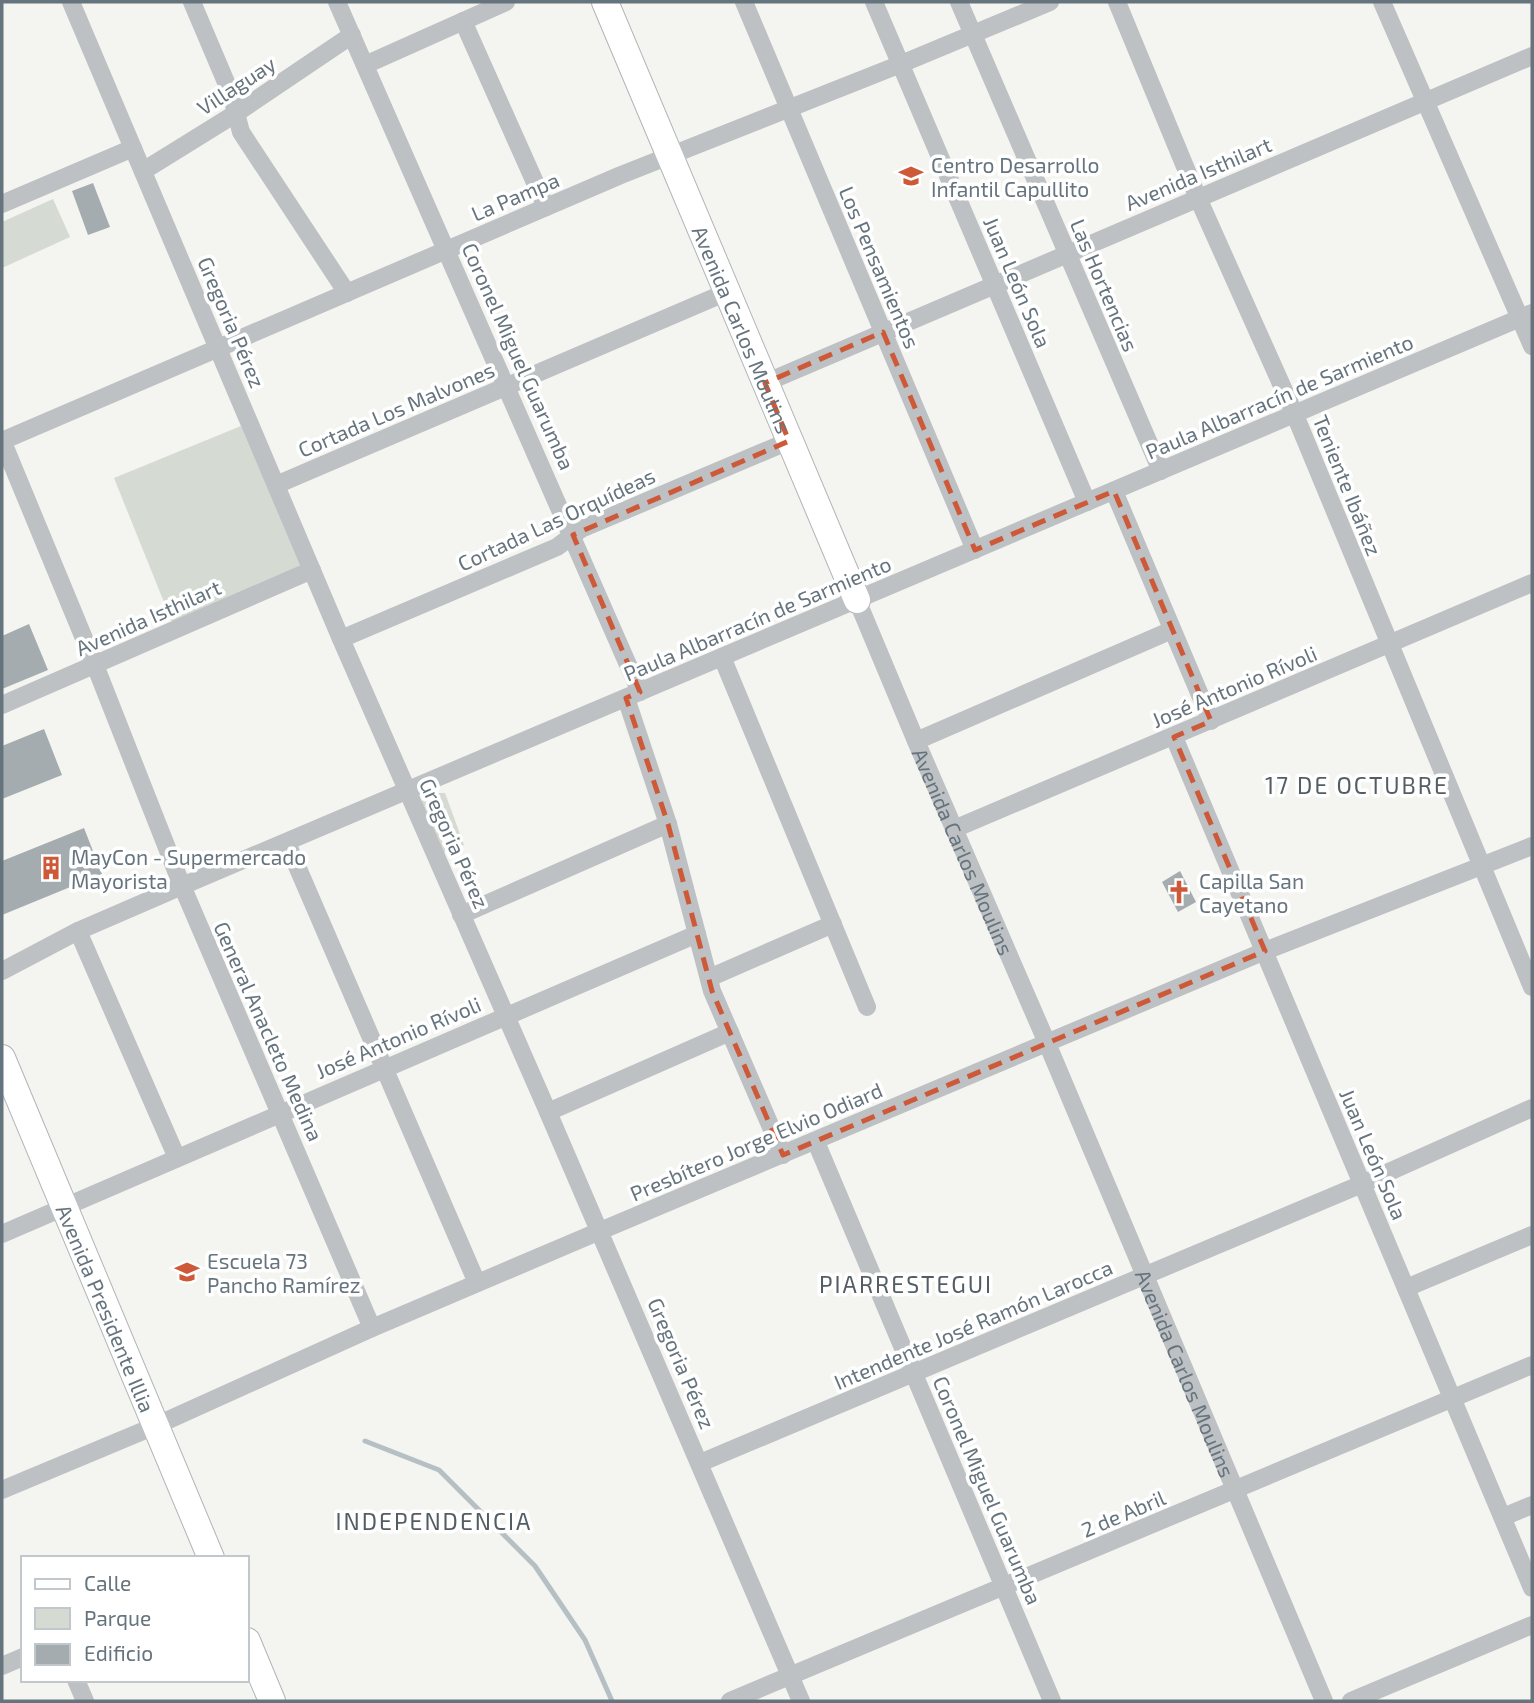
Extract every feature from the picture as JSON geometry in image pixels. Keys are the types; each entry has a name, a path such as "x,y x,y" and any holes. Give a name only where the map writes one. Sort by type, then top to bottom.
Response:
{"street":[{"name":"Gregoria Pérez","path":"71,2 341,639 600,1231 801,1701"},
{"path":"192,2 231,94 241,132 347,293"},
{"name":"Coronel Miguel Guarumba","path":"337,2 573,535 633,695 709,978 783,1155"},
{"path":"365,65 506,2"},
{"name":"Avenida Carlos Moulins","path":"605,2 1324,1701"},
{"name":"Los Pensamientos","path":"744,2 975,550"},
{"name":"Juan León Sola","path":"874,2 1087,502"},
{"name":"Las Hortencias","path":"959,2 1161,471"},
{"name":"La Pampa","path":"2,441 546,207 901,65 1049,2"},
{"name":"Teniente Ibáñez","path":"1117,2 1199,198 1295,415 1531,979"},
{"path":"1382,2 1425,102 1526,315 1532,346"},
{"path":"463,20 546,207"},
{"name":"Villaguay","path":"143,171 235,114 352,35"},
{"name":"Avenida Isthilart","path":"765,383 1532,56"},
{"path":"2,204 133,148"},
{"name":"Cortada Los Malvones","path":"276,485 727,292"},
{"name":"Paula Albarracín de Sarmiento","path":"2,971 78,931 182,886 1526,315"},
{"name":"General Anacleto Medina","path":"2,441 95,665 182,886 372,1328"},
{"name":"Cortada Las Orquídeas","path":"341,639 557,547 582,529 789,442"},
{"path":"1114,491 1211,721"},
{"name":"Avenida Isthilart","path":"2,705 312,570"},
{"name":"José Antonio Rívoli","path":"954,829 1532,583"},
{"path":"916,741 1172,630"},
{"path":"722,657 867,1007"},
{"name":"Juan León Sola","path":"1174,737 1532,1588"},
{"path":"461,915 668,824"},
{"path":"287,842 477,1283"},
{"name":"Presbítero Jorge Elvio Odiard","path":"2,1490 155,1426 477,1283 1265,951 1532,846"},
{"path":"709,978 833,924"},
{"path":"78,931 177,1158"},
{"name":"José Antonio Rívoli","path":"2,1234 697,934"},
{"path":"548,1112 730,1032"},
{"name":"Avenida Presidente Illia","path":"2,1058 210,1556"},
{"name":"Intendente José Ramón Larocca","path":"700,1463 1362,1184 1532,1108"},
{"name":"Coronel Miguel Guarumba","path":"816,1142 1052,1701"},
{"path":"1406,1289 1532,1235"},
{"name":"2 de Abril","path":"730,1701 1532,1365"},
{"path":"1503,1517 1532,1505"},
{"path":"1350,1701 1532,1625"},
{"path":"248,1643 272,1701"},
{"path":"2,1666 21,1658"},
{"path":"77,1682 85,1701"}],"highlighted area":[{"path":"883,332 975,550 1114,491 1211,721 1174,737 1265,951 783,1155 712,991 668,824 626,698 640,692 573,535 789,441 765,383"}],"green space":[{"path":"53,199 70,237 2,268 2,222"},
{"path":"241,426 301,567 172,622 114,478"},
{"path":"430,793 445,793 464,845 440,854 421,802"}],"building":[{"path":"93,183 110,227 88,235 72,191"},
{"path":"29,624 48,670 2,689 2,636"},
{"path":"44,729 62,775 2,799 2,746"},
{"name":"MayCon - Supermercado Mayorista","path":"84,828 102,874 2,915 2,861"},
{"name":"Capilla San Cayetano","path":"1180,871 1196,902 1178,912 1162,882"}],"waterway":[{"path":"365,1441 439,1470 535,1566 585,1640 612,1701"}],"place":[{"name":"Centro Desarrollo Infantil Capullito","path":"911,176"},
{"name":"MayCon - Supermercado Mayorista","path":"51,868"},
{"name":"Capilla San Cayetano","path":"1179,892"},
{"name":"Escuela 73 Pancho Ramírez","path":"187,1272"}],"district":[{"name":"17 DE OCTUBRE","path":"1357,785"},
{"name":"PIARRESTEGUI","path":"906,1284"},
{"name":"INDEPENDENCIA","path":"434,1521"}]}
